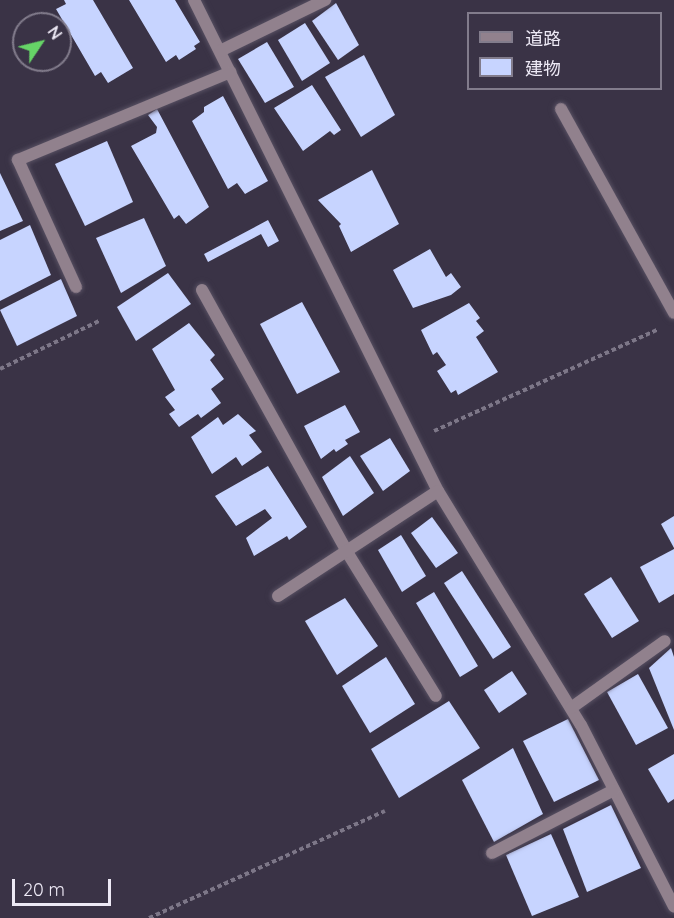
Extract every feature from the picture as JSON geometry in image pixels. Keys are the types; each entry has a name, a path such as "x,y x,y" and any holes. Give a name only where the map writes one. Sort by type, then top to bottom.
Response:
{"street":[{"path":"194,0 438,491 571,708 674,907"},
{"path":"220,51 325,0"},
{"path":"76,287 18,160 230,72"},
{"path":"561,110 674,313"},
{"path":"202,290 347,552 436,696"},
{"path":"278,596 438,491"},
{"path":"571,708 665,641"},
{"path":"492,853 614,790"}],"path":[{"path":"0,369 99,321"},
{"path":"414,440 663,327"},
{"path":"149,918 385,811"}],"building":[{"path":"64,0 93,0 133,68 108,83 101,72 95,76 72,36 72,12 58,12 56,9 66,4"},
{"path":"129,0 175,0 200,42 194,46 196,49 179,60 176,55 166,62"},
{"path":"336,3 359,45 338,60 312,21"},
{"path":"305,23 330,63 302,81 278,40"},
{"path":"267,42 294,87 265,103 238,59"},
{"path":"364,55 395,115 361,137 325,77"},
{"path":"312,85 341,130 334,135 330,131 303,151 274,108"},
{"path":"223,96 268,181 245,194 237,183 228,189 192,121 204,112 204,107"},
{"path":"157,109 209,207 186,224 179,215 174,219 131,146 156,133 157,127 148,115"},
{"path":"107,141 133,202 85,226 55,164"},
{"path":"372,170 399,224 351,252 339,226 341,224 318,200"},
{"path":"0,173 23,221 0,231"},
{"path":"144,218 166,266 121,293 96,238"},
{"path":"268,220 279,241 268,247 261,234 208,262 204,254"},
{"path":"30,225 51,275 0,301 0,240"},
{"path":"430,249 446,277 451,273 461,287 451,295 413,308 393,270"},
{"path":"168,273 191,304 136,341 117,307"},
{"path":"61,279 77,316 17,346 0,310"},
{"path":"302,302 340,372 297,394 260,324"},
{"path":"469,303 480,318 476,321 484,331 476,337 498,372 458,395 456,390 451,393 437,371 446,365 437,352 433,355 421,330"},
{"path":"189,323 215,355 210,360 224,379 211,389 221,403 201,418 198,414 179,427 169,414 175,410 165,397 175,390 152,349"},
{"path":"345,405 360,432 345,440 348,444 336,452 334,449 321,459 304,426"},
{"path":"238,414 256,431 249,435 262,452 242,466 236,457 212,474 191,437 218,417 223,425"},
{"path":"390,438 410,471 383,491 360,456"},
{"path":"350,456 374,493 343,516 322,477"},
{"path":"268,466 307,527 289,540 287,536 254,556 246,538 272,518 265,509 236,526 215,496"},
{"path":"674,516 674,548 661,524"},
{"path":"432,517 458,553 436,568 411,533"},
{"path":"401,535 426,576 402,592 378,550"},
{"path":"674,549 674,594 659,603 640,567"},
{"path":"462,571 511,647 493,659 444,583"},
{"path":"611,577 639,621 612,638 584,594"},
{"path":"434,592 478,666 460,677 416,603"},
{"path":"345,598 378,646 337,675 305,621"},
{"path":"671,648 674,657 674,730 649,668"},
{"path":"386,657 415,704 370,733 342,686"},
{"path":"512,671 527,694 499,713 484,690"},
{"path":"638,674 668,728 636,745 607,692"},
{"path":"449,701 480,748 399,798 371,749"},
{"path":"568,719 599,780 554,802 523,741"},
{"path":"513,748 543,814 494,842 462,780"},
{"path":"674,754 674,799 668,803 648,769"},
{"path":"611,805 641,868 587,892 563,829"},
{"path":"551,834 579,897 532,916 506,855"}]}
